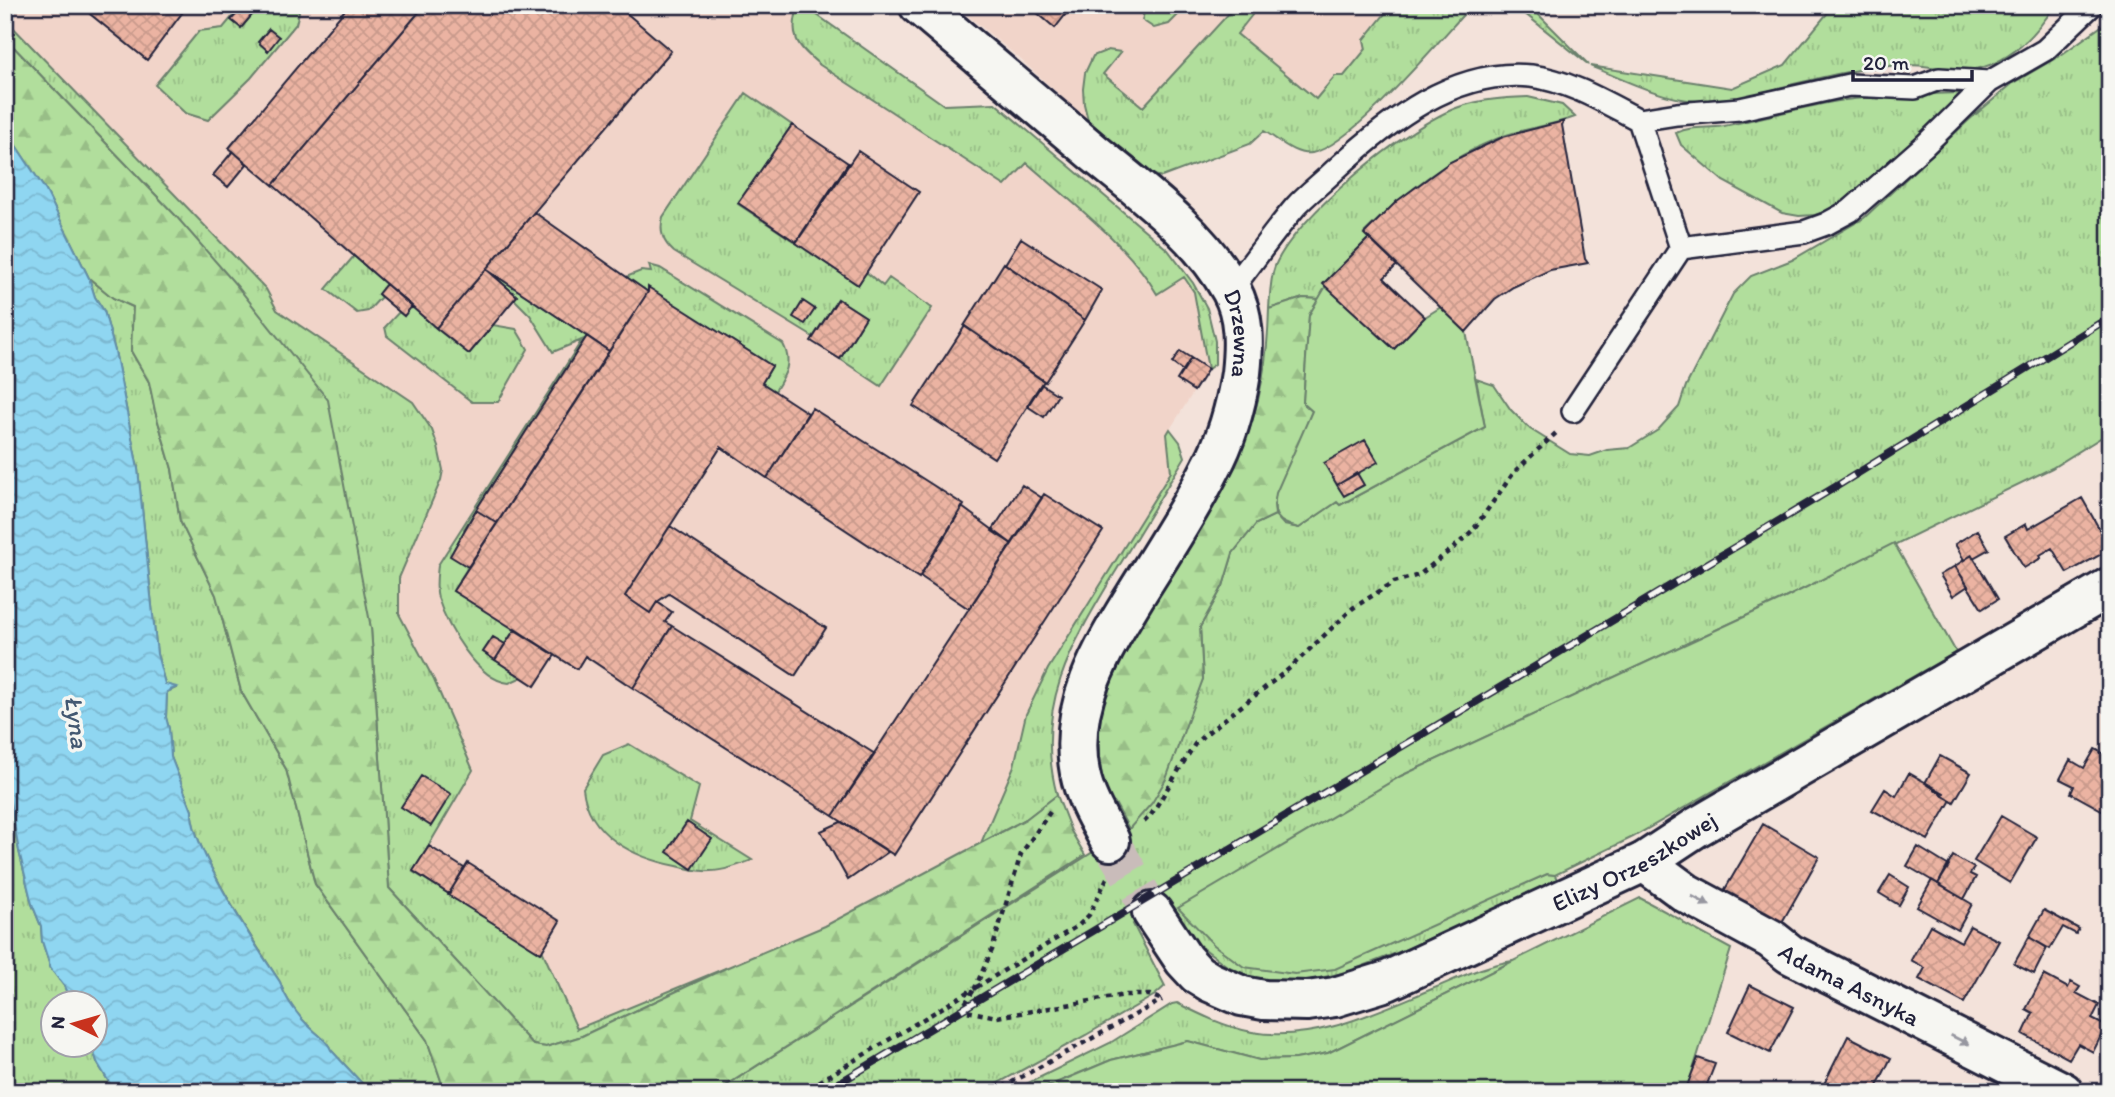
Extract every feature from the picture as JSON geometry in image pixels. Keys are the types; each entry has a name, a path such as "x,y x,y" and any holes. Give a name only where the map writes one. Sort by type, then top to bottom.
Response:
{"street":[{"name":"Drzewna","path":"919,5 1177,224 1215,266 1231,290 1238,307 1244,351 1236,403 1228,429 1212,467 1102,652 1086,689 1079,734 1079,770 1090,804 1121,845"},
{"name":"Elizy Orzeszkowej","path":"1152,912 1184,960 1197,974 1222,989 1264,1000 1307,1001 1387,981 1644,862 1697,827 2110,587"},
{"name":"Adama Asnyka","path":"1644,862 1686,893 1771,939 1790,954 2063,1092"}],"lane":[{"path":"1573,411 1681,248 1804,232 1850,211 1989,82 2045,50 2092,5"},
{"path":"1231,290 1298,205 1366,142 1419,105 1472,81 1531,76 1581,90 1639,120 1740,109 1849,85 1915,88 1939,79 1989,82"},
{"path":"1639,120 1681,248"}],"path":[{"path":"802,1092 1079,925 1089,915 1121,845 1151,815 1195,744 1290,668 1353,608 1394,582 1419,575 1457,545 1473,530 1515,471 1535,450 1550,440 1573,411"},
{"path":"1056,804 1021,854 992,950 975,988 961,1010 990,1017 1125,995 1150,995 1162,1000"},
{"path":"994,1092 1177,992 1197,974"}],"shaded area":[{"path":"5,5 803,5 944,105 995,103 1168,250 1194,292 1208,369 1167,434 1171,472 1064,643 1027,818 1057,795 1071,831 1085,855 1129,829 2110,423 1894,543 1785,598 1401,776 1137,920 968,1092 461,1092 389,888 175,215 5,38"},
{"path":"955,5 1451,5 1321,146 1211,52 1126,155 1019,58"}],"green space":[{"path":"242,5 297,5 299,12 296,24 251,78 208,120 185,113 155,85 199,31 223,28"},
{"path":"799,5 803,5 944,105 995,103 1168,250 1193,283 1207,308 1215,341 1215,364 1208,369 1194,292 1184,277 1157,294 1115,241 1027,163 1005,186 820,65 805,52 797,40 794,25"},
{"path":"1146,5 1162,5 1172,14 1177,5 1184,9 1169,24 1154,28 1142,20"},
{"path":"1392,5 1472,5 1372,112 1350,132 1312,153 1299,152 1264,131 1250,144 1162,177 1146,173 1088,120 1083,89 1085,73 1093,56 1108,50 1121,52 1103,74 1143,107 1231,11 1241,6 1252,7 1252,15 1237,34 1316,99 1335,76 1344,76 1366,49 1364,40"},
{"path":"1514,5 1529,5 1589,65"},
{"path":"1834,5 2055,5 2041,25 2016,50 1995,63 1974,69 1954,70 1915,65 1876,67 1743,97 1708,102 1655,92 1590,66 1732,88 1785,65"},
{"path":"5,19 266,289 277,310 413,402 432,430 443,470 399,578 399,614 434,680 473,770 413,872 542,950 577,1029 728,967 582,1036 546,1047 533,1045 389,888 371,628 175,215 5,38"},
{"path":"2110,20 2110,432 2052,468 1785,598 1401,776 1333,818 1490,899 1547,874 1555,875 1558,882 1496,914 1348,972 1301,982 1254,978 1227,966 1198,944 1164,905 1133,924 1165,986 1155,995 1086,1035 982,1092 716,1092 1129,829 1203,679 1200,627 1223,586 1233,553 1256,524 1275,515 1284,525 1299,528 1337,502 1340,505 1485,427 1476,379 1494,385 1511,410 1530,429 1570,454 1590,456 1607,450 1629,448 1658,430 1679,407 1686,386 1733,294 1751,276 1792,260 1864,218 1969,120 2013,83 2061,55"},
{"path":"5,38 175,215 237,286 328,400 371,628 389,888 533,1045 546,1047 582,1036 728,967 825,926 1026,819 1057,795 1071,831 1085,855 716,1092 445,1092 427,1040 315,884 286,769 241,691 216,595 180,521 172,469 149,382 131,351 133,307 113,298 89,278 46,191 5,129"},
{"path":"746,93 792,125 738,204 858,284 866,272 883,286 889,278 932,308 881,386 840,359 866,317 838,299 813,337 674,252 665,240 661,227 663,217"},
{"path":"1964,93 1918,139 1869,182 1832,209 1815,215 1782,213 1723,181 1681,145 1676,133 1694,128 1724,126 1845,100"},
{"path":"1528,97 1562,105 1575,117 1501,137 1445,166 1395,204 1364,233 1369,238 1324,283 1326,286 1319,299 1303,298 1269,309 1273,271 1287,246 1305,223 1356,174 1412,132 1459,107 1502,98"},
{"path":"354,256 386,284 378,294 381,297 368,311 357,313 326,289"},
{"path":"649,265 660,268 783,344 788,363 775,391 762,383 772,366 626,277 641,271 651,272"},
{"path":"486,269 587,336 464,529 466,532 451,555 468,567 453,591 515,629 505,644 493,637 483,652 522,677 509,683 497,680 475,662 448,623 438,598 438,565 582,340 553,352 530,315 514,299 517,296"},
{"path":"89,278 113,298 133,307 131,351 149,382 172,469 180,521 216,595 241,691 286,769 315,884 427,1040 445,1092 370,1092 293,1007 227,897 202,847 194,827 192,811 171,757 166,718 167,692 176,688 165,684 157,654 138,469 115,351 104,311 95,297"},
{"path":"1326,286 1394,349 1425,317 1441,307 1466,332 1485,427 1340,505 1337,502 1299,528 1285,524 1277,517 1275,501 1276,493 1312,411 1303,403 1309,315"},
{"path":"1303,298 1319,299 1309,315 1303,403 1312,411 1274,505 1275,515 1256,524 1233,553 1223,586 1200,627 1203,679 1166,779 1152,803 1129,829 1115,803 1109,806 1102,776 1099,732 1108,686 1126,647 1212,509 1244,444 1255,412 1262,378 1269,309"},
{"path":"412,306 469,353 493,325 516,329 528,349 498,402 472,402 387,336 385,327 399,312 404,316"},
{"path":"1170,429 1180,442 1185,457 1085,624 1061,677 1050,733 1051,763 1057,795 1026,819 981,843 1014,766 1026,714 1048,669 1171,472 1167,434"},
{"path":"1894,543 1956,652 1633,837 1555,875 1547,874 1335,969 1295,974 1244,967 1214,945 1178,908 1401,776 1785,598"},
{"path":"629,744 699,787 690,821 752,860 721,870 694,870 645,857 616,842 604,832 587,805 583,788 603,755"},
{"path":"5,775 19,851 32,904 41,926 42,941 51,969 65,988 38,988 38,1058 96,1058 115,1092 5,1092"},
{"path":"1640,898 1731,949 1686,1092 1035,1092 1111,1060 1188,1041 1259,1060 1296,1059 1328,1053"},
{"path":"1513,961 1328,1053 1296,1059 1259,1060 1188,1041 1111,1060 1034,1092 1010,1092 1110,1043 1172,1004 1177,1003 1242,1030 1275,1034 1298,1033 1367,1016 1472,972"}],"water":[{"name":"Łyna","path":"5,129 46,191 104,311 115,351 138,469 157,654 165,684 177,687 167,692 166,717 171,757 192,811 194,827 227,897 293,1007 370,1092 115,1092 96,1058 108,1058 108,988 65,988 51,969 19,851 5,775"}],"building":[{"path":"97,5 188,5 147,60 90,14"},
{"path":"199,5 218,5 211,14"},
{"path":"349,5 425,5 273,185 229,148"},
{"path":"425,5 617,5 671,51 436,328 273,185"},
{"path":"1028,5 1073,5 1055,28"},
{"path":"243,7 252,15 241,28 231,20"},
{"path":"269,29 279,37 268,51 258,42"},
{"path":"1564,121 1562,125 1585,259 1588,263 1550,270 1513,287 1495,299 1466,332 1364,234 1397,201 1450,162 1503,137"},
{"path":"792,125 848,163 796,242 738,203"},
{"path":"233,151 247,164 228,187 213,175"},
{"path":"858,151 919,192 858,285 796,243"},
{"path":"534,212 648,292 609,351 486,269"},
{"path":"1021,238 1102,290 1085,320 1005,264"},
{"path":"1369,238 1397,265 1384,278 1425,317 1394,349 1323,284"},
{"path":"1004,263 1085,320 1045,382 964,326"},
{"path":"486,269 517,296 469,354 436,328"},
{"path":"386,284 412,306 404,316 378,294"},
{"path":"648,287 772,366 762,383 808,413 767,478 721,447 625,596 650,613 657,602 672,612 665,622 672,626 633,688 585,656 577,669 453,591 648,292"},
{"path":"838,299 866,317 840,359 811,341"},
{"path":"803,301 815,309 805,324 793,317"},
{"path":"965,326 1044,381 994,458 913,406"},
{"path":"587,336 609,351 497,523 476,510"},
{"path":"1180,351 1191,358 1183,371 1172,363"},
{"path":"1191,358 1208,369 1194,391 1177,380"},
{"path":"1041,384 1058,395 1044,417 1027,406"},
{"path":"812,408 964,505 919,578 767,478"},
{"path":"1365,440 1378,462 1337,485 1324,463"},
{"path":"1357,473 1364,485 1344,496 1337,485"},
{"path":"1022,485 1042,498 1012,544 992,531"},
{"path":"1044,494 1103,531 894,855 833,816"},
{"path":"2082,498 2110,552 2107,551 2067,573 2052,548 2024,568 2005,536 2026,524 2028,529"},
{"path":"962,507 1012,544 969,609 920,576"},
{"path":"476,510 497,523 468,567 450,556"},
{"path":"670,526 826,628 795,676 669,594 657,602 650,613 625,596"},
{"path":"1978,530 1989,549 1964,560 1955,544"},
{"path":"1972,555 1998,599 1982,609 1955,566"},
{"path":"1955,566 1968,586 1953,596 1940,575"},
{"path":"672,626 875,754 833,816 633,688"},
{"path":"515,629 555,655 535,686 495,660"},
{"path":"493,637 505,644 495,660 483,652"},
{"path":"2095,749 2110,757 2110,809 2107,813 2071,793 2074,786 2060,779 2070,760 2084,768"},
{"path":"1940,756 1971,773 1954,802 1925,783"},
{"path":"1909,773 1944,793 1943,796 1951,800 1928,840 1872,810 1885,789 1896,796"},
{"path":"421,776 451,794 431,826 401,807"},
{"path":"2001,816 2037,837 2010,883 1974,861"},
{"path":"687,822 712,839 692,869 667,852"},
{"path":"841,822 888,852 848,880 821,831"},
{"path":"1763,824 1819,857 1781,924 1724,891"},
{"path":"429,846 464,868 449,894 413,871"},
{"path":"1918,847 1949,866 1938,884 1907,866"},
{"path":"1953,856 1974,868 1970,874 1976,877 1964,899 1938,884"},
{"path":"468,863 560,921 541,953 448,895"},
{"path":"1890,875 1909,887 1899,905 1879,893"},
{"path":"1932,880 1972,904 1958,930 1917,907"},
{"path":"2044,910 2079,929 2076,934 2063,927 2050,949 2029,937"},
{"path":"1930,925 1961,942 1970,926 1999,941 1964,1003 1919,979 1925,968 1911,960"},
{"path":"2029,937 2047,948 2034,974 2014,964"},
{"path":"2044,975 2068,988 2071,982 2080,987 2076,993 2099,1005 2092,1019 2106,1026 2093,1052 2078,1044 2069,1059 2023,1034 2033,1013 2026,1009"},
{"path":"1750,985 1794,1007 1770,1053 1728,1032"},
{"path":"1848,1036 1891,1058 1874,1092 1839,1092 1824,1084"},
{"path":"1698,1058 1715,1064 1704,1092 1687,1086"}],"tunnel":[{"path":"1110,841 1152,912"}],"railway":[{"path":"824,1092 1837,486 2110,317"}]}
